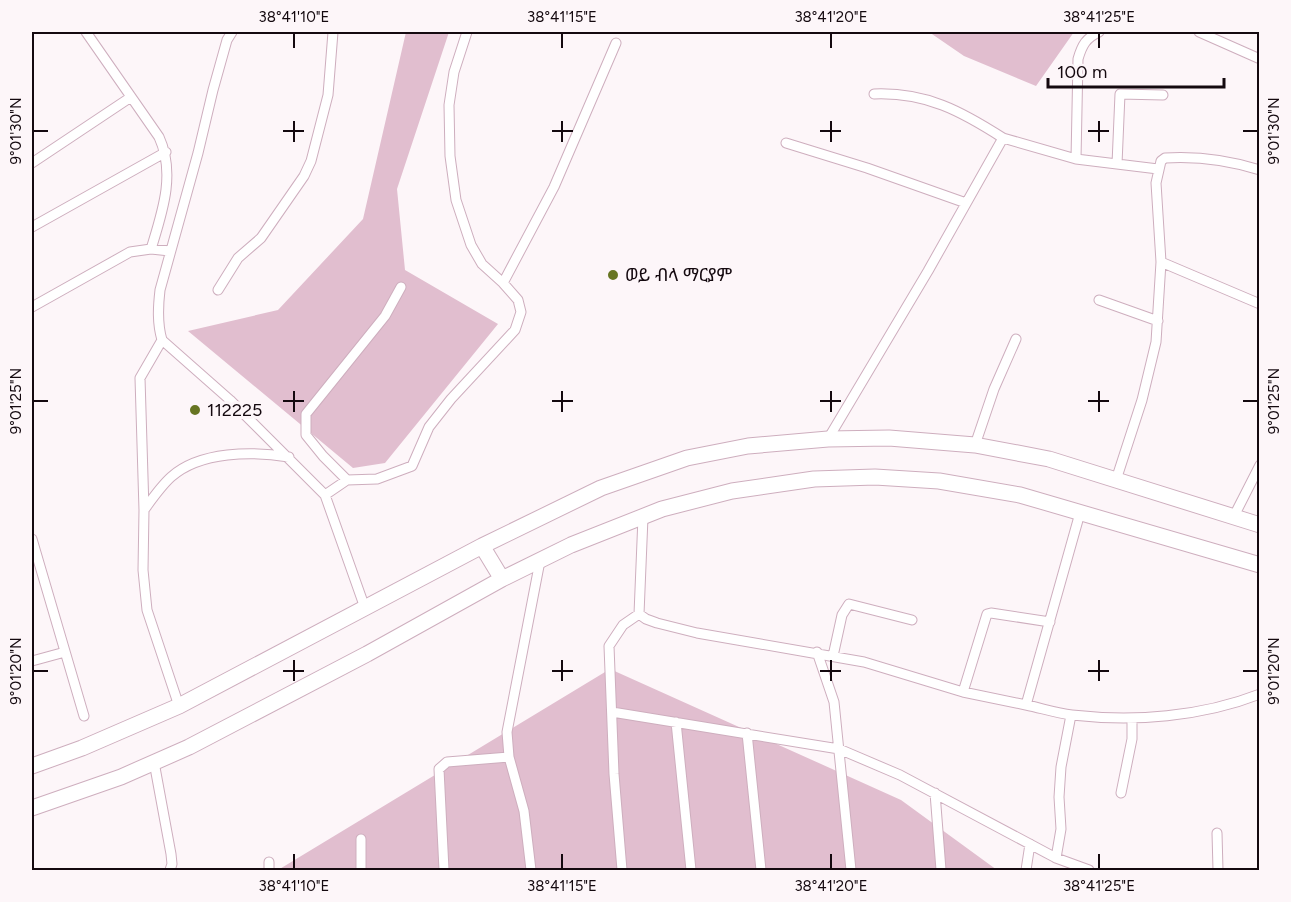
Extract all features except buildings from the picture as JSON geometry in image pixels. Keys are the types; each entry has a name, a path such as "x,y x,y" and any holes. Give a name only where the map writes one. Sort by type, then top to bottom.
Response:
{"main road":[{"path":"32,766 82,748 178,706 482,546 601,488 687,458 748,446 828,439 889,438 975,445 1049,459 1260,525"},
{"path":"32,808 121,777 189,747 367,654 502,579 604,531 662,509 732,491 814,479 875,477 939,481 1020,495 1260,565"},
{"path":"482,546 502,579"}],"street":[{"path":"86,32 159,137 166,152 168,170 163,211 151,249"},
{"path":"232,32 227,40 160,290 158,323 162,340 230,400 325,495 365,608"},
{"path":"218,290 238,258 261,238 304,176 311,161 328,95 333,32"},
{"path":"325,495 347,480 376,479 412,466 429,427 515,330 521,312 518,300 482,264 471,245 456,200 450,156 449,105 454,72 467,32"},
{"path":"1076,159 1078,59 1088,37 1099,32"},
{"path":"1199,32 1260,59"},
{"path":"503,283 554,187 616,43"},
{"path":"874,94 894,93 934,102 966,114 1003,138 1076,159 1158,169"},
{"path":"1117,164 1120,94 1163,95"},
{"path":"32,163 131,97"},
{"path":"828,439 1003,138"},
{"path":"786,143 867,168 966,203"},
{"path":"32,227 166,152"},
{"path":"1116,480 1142,400 1156,342 1161,262 1156,183 1161,161 1165,158 1180,157 1232,161 1260,170"},
{"path":"32,307 130,252 151,249 170,251"},
{"path":"1161,262 1260,304"},
{"path":"347,480 306,435 306,414 385,316 401,287"},
{"path":"1099,300 1158,321"},
{"path":"975,445 994,389 1016,339"},
{"path":"162,340 140,378 144,510 143,570 147,610 178,706"},
{"path":"144,510 172,476 196,463 225,454 266,453 289,457"},
{"path":"1234,516 1260,465"},
{"path":"1026,705 1080,513"},
{"path":"639,614 643,516"},
{"path":"32,539 84,716"},
{"path":"531,870 524,811 509,757 507,732 540,561"},
{"path":"833,656 842,615 849,604 912,620"},
{"path":"639,614 657,623 698,633 864,662 963,692 1071,715 1132,719 1193,712 1260,694"},
{"path":"622,870 614,774 609,646 623,625 639,614"},
{"path":"963,692 987,614 1050,622"},
{"path":"32,661 65,652"},
{"path":"817,652 834,702 851,870"},
{"path":"612,712 839,749 900,775 1056,858 1089,870"},
{"path":"1056,858 1061,829 1059,797 1061,767 1071,715"},
{"path":"1120,793 1132,739 1132,719"},
{"path":"676,722 691,870"},
{"path":"747,733 761,870"},
{"path":"444,870 439,769 447,762 509,757"},
{"path":"154,762 171,854 170,870"},
{"path":"935,793 941,870"},
{"path":"1217,833 1218,870"},
{"path":"360,839 361,870"},
{"path":"1026,870 1030,844"}],"shaded area":[{"path":"406,32 449,32 397,189 405,270 498,324 385,463 353,468 188,331 278,310 363,219"},
{"path":"929,32 1074,32 1036,86 964,56"},
{"path":"610,669 901,800 997,870 278,870"}],"place":[{"name":"ወይ ብላ ማርያም","path":"613,275"},
{"name":"112225","path":"195,410"}]}
